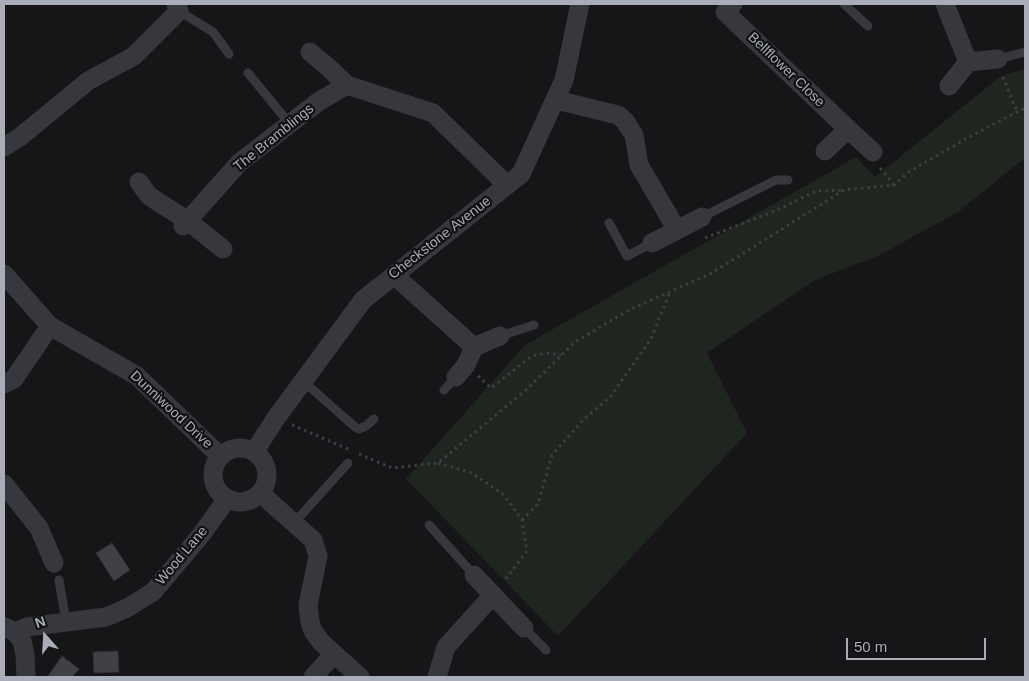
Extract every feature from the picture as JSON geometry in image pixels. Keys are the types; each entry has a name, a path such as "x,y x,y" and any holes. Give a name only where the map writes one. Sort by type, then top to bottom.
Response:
{"street":[{"name":"Checkstone Avenue","path":"254,452 276,418 363,300 521,174 564,80 580,4"},
{"path":"944,4 968,62"},
{"name":"Bellflower Close","path":"725,6 873,152"},
{"path":"4,147 20,138 88,81 134,56 178,7"},
{"path":"310,52 328,66 347,86 433,113 507,185"},
{"path":"949,86 968,62 998,59"},
{"name":"The Bramblings","path":"186,224 239,162 318,102 347,86"},
{"path":"556,100 618,115 625,121 634,135 639,165 680,229"},
{"path":"825,151 848,129"},
{"path":"139,182 149,196 223,249"},
{"path":"652,243 702,217"},
{"name":"Dunniwood Drive","path":"4,274 50,326 137,376 220,456"},
{"path":"394,275 474,347"},
{"path":"4,384 14,379 50,326"},
{"path":"455,377 474,347 500,336"},
{"path":"236,448 245,448 261,458 266,467 267,477 265,486 260,493 253,499 244,502 226,499 215,488 213,478 215,464 220,456 236,448"},
{"path":"4,484 39,528 57,572"},
{"path":"260,493 313,540 318,556 308,605 313,631 321,642 360,677"},
{"name":"Wood Lane","path":"9,629 106,617 127,608 153,592 201,535 226,499"},
{"path":"474,575 524,628"},
{"path":"437,677 446,647 493,596"},
{"name":"Wood Lane","path":"9,629 22,641 25,654 26,677"},
{"path":"313,677 334,654"}],"lane":[{"path":"844,4 868,26"},
{"path":"178,7 212,32 228,54"},
{"path":"998,59 1025,52"},
{"path":"248,73 290,123"},
{"path":"702,217 776,180 788,180"},
{"path":"609,223 627,256 652,243"},
{"path":"500,336 534,325"},
{"path":"303,381 355,427 359,429 374,419"},
{"path":"294,523 348,463"},
{"path":"429,525 474,575"},
{"path":"57,572 66,622"},
{"path":"524,628 546,650"}],"path":[{"path":"998,59 1017,112"},
{"path":"680,229 700,240 777,210 816,191 894,185 910,171 969,136 1025,108"},
{"path":"438,463 526,390 575,342 631,309 712,273 844,190"},
{"path":"522,520 538,504 552,455 584,419 610,397 651,339 670,292"},
{"path":"455,377 491,388 532,356 547,353 561,355"},
{"path":"276,418 392,468 438,463 472,473 504,495 522,520 528,551 493,596"}],"shaded area":[{"path":"1025,69 1025,158 958,212 880,255 815,280 707,353 747,433 558,636 406,479 525,345 856,157 875,177 1001,76"}],"building":[{"path":"112,543 130,570 114,581 96,553"},
{"path":"118,651 119,672 94,673 93,652"},
{"path":"62,656 79,669 72,677 49,677 48,676"}]}
